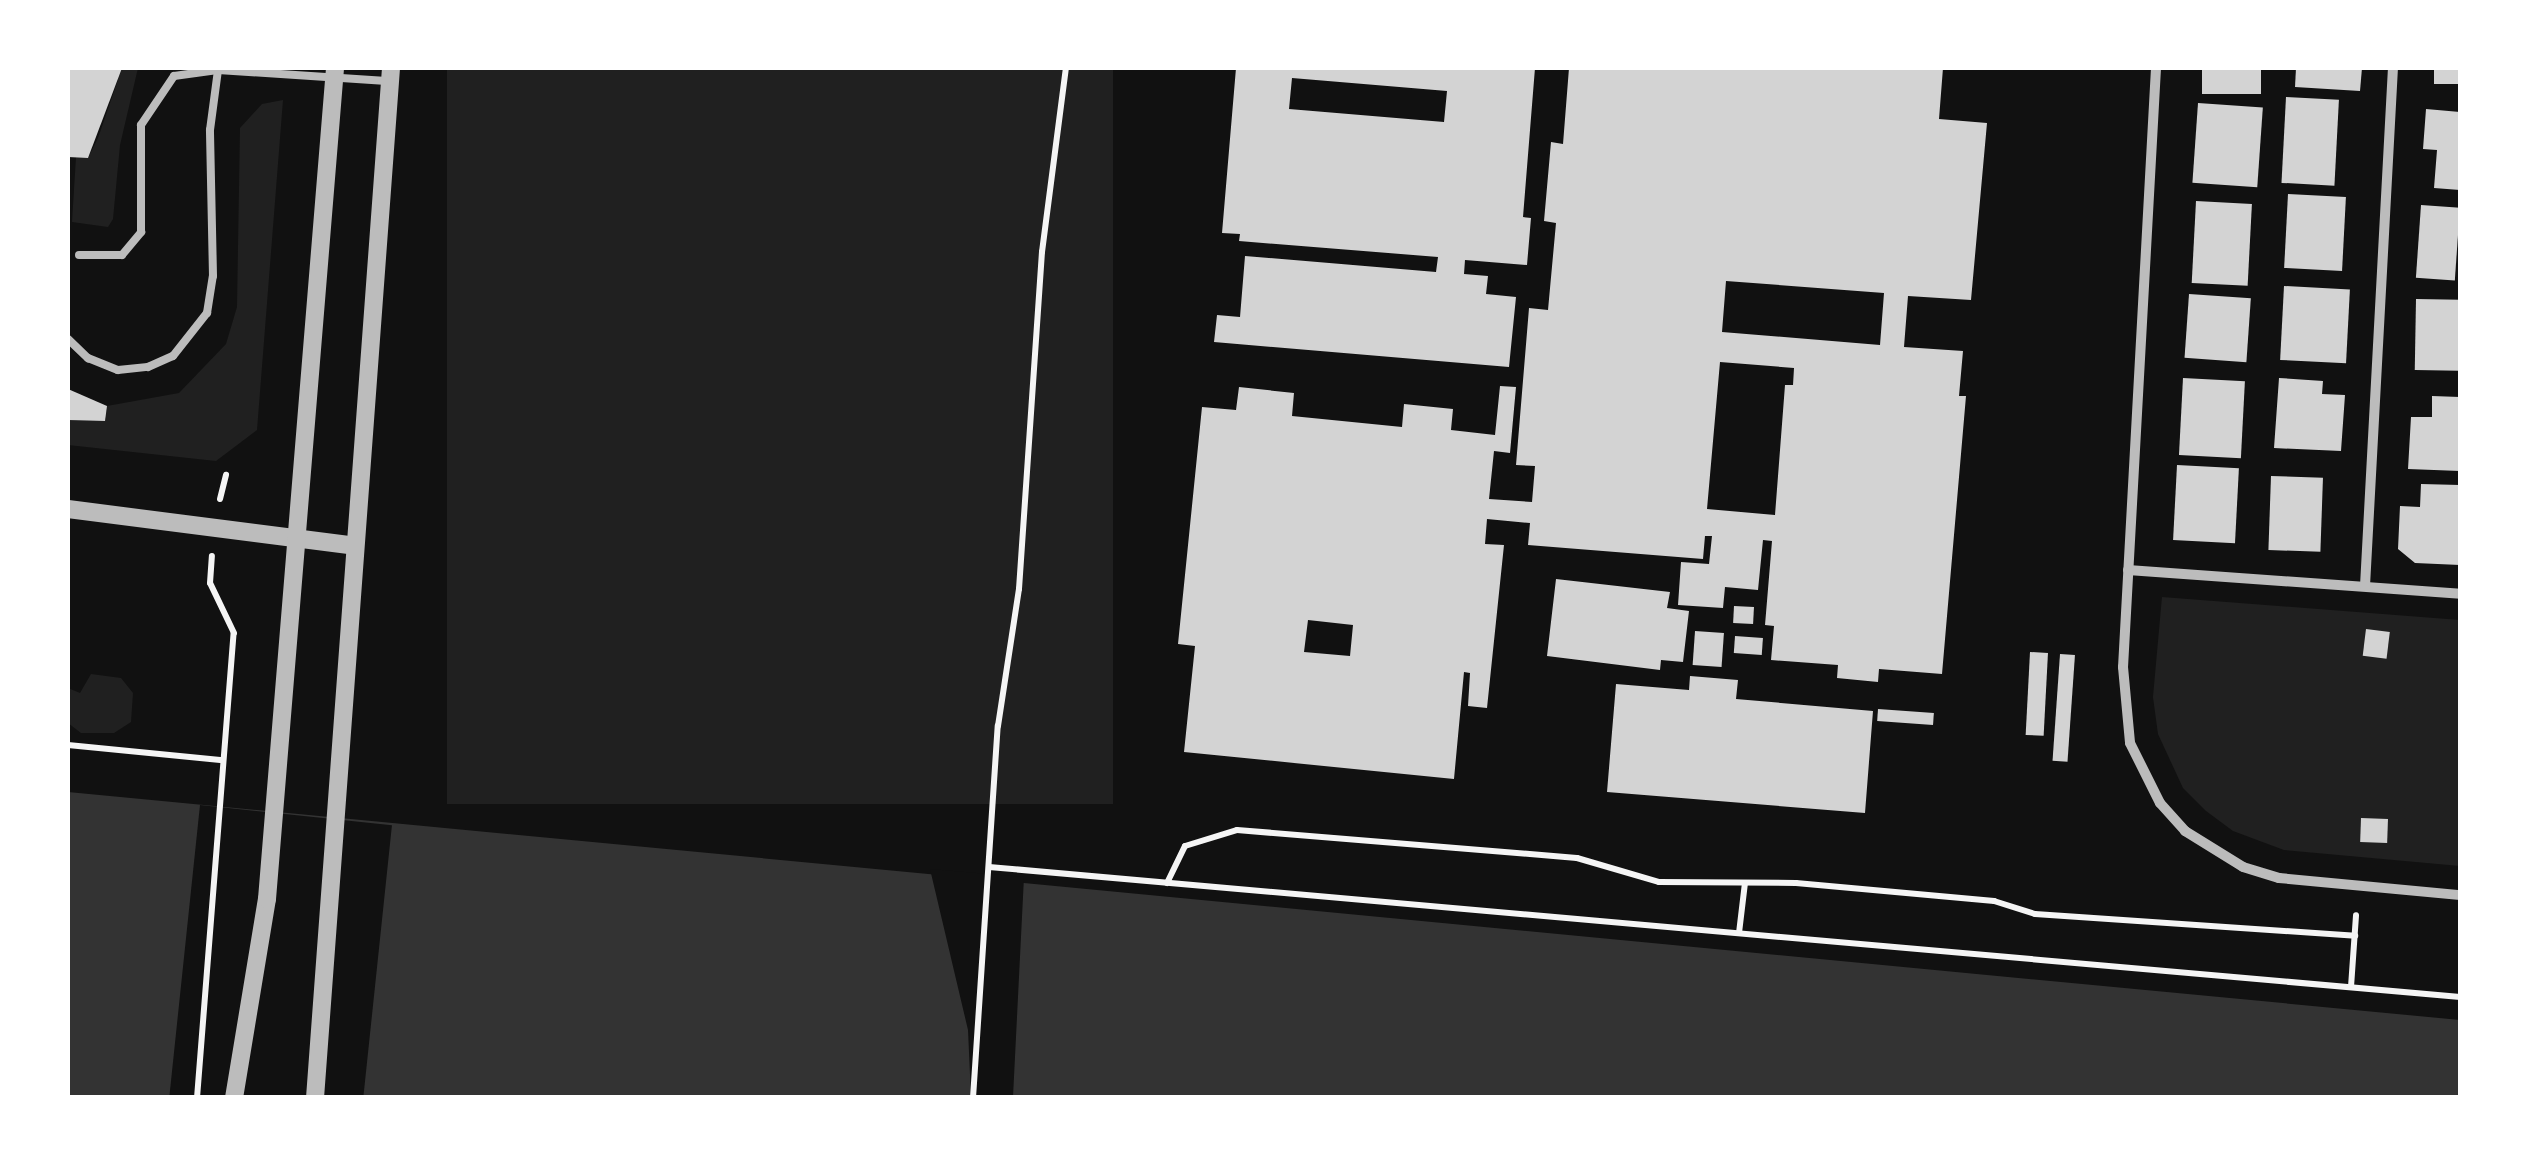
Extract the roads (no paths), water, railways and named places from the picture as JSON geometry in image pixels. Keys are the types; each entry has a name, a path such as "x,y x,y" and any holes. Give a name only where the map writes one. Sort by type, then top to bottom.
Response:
{"street":[{"path":"2156,68 2122,700 2130,743 2160,803 2185,831 2243,867 2280,878 2460,895"},
{"path":"2365,586 2393,68"},
{"path":"234,1098 267,899 300,536 335,72"},
{"path":"315,1098 390,74"},
{"path":"68,509 213,524 355,546"},
{"path":"2128,570 2460,594"}],"lane":[{"path":"68,340 88,358 118,370 148,367 172,356 207,312 212,276 210,130 218,70"},
{"path":"78,254 122,255 141,232 141,125 174,76 218,70 390,74"}]}
